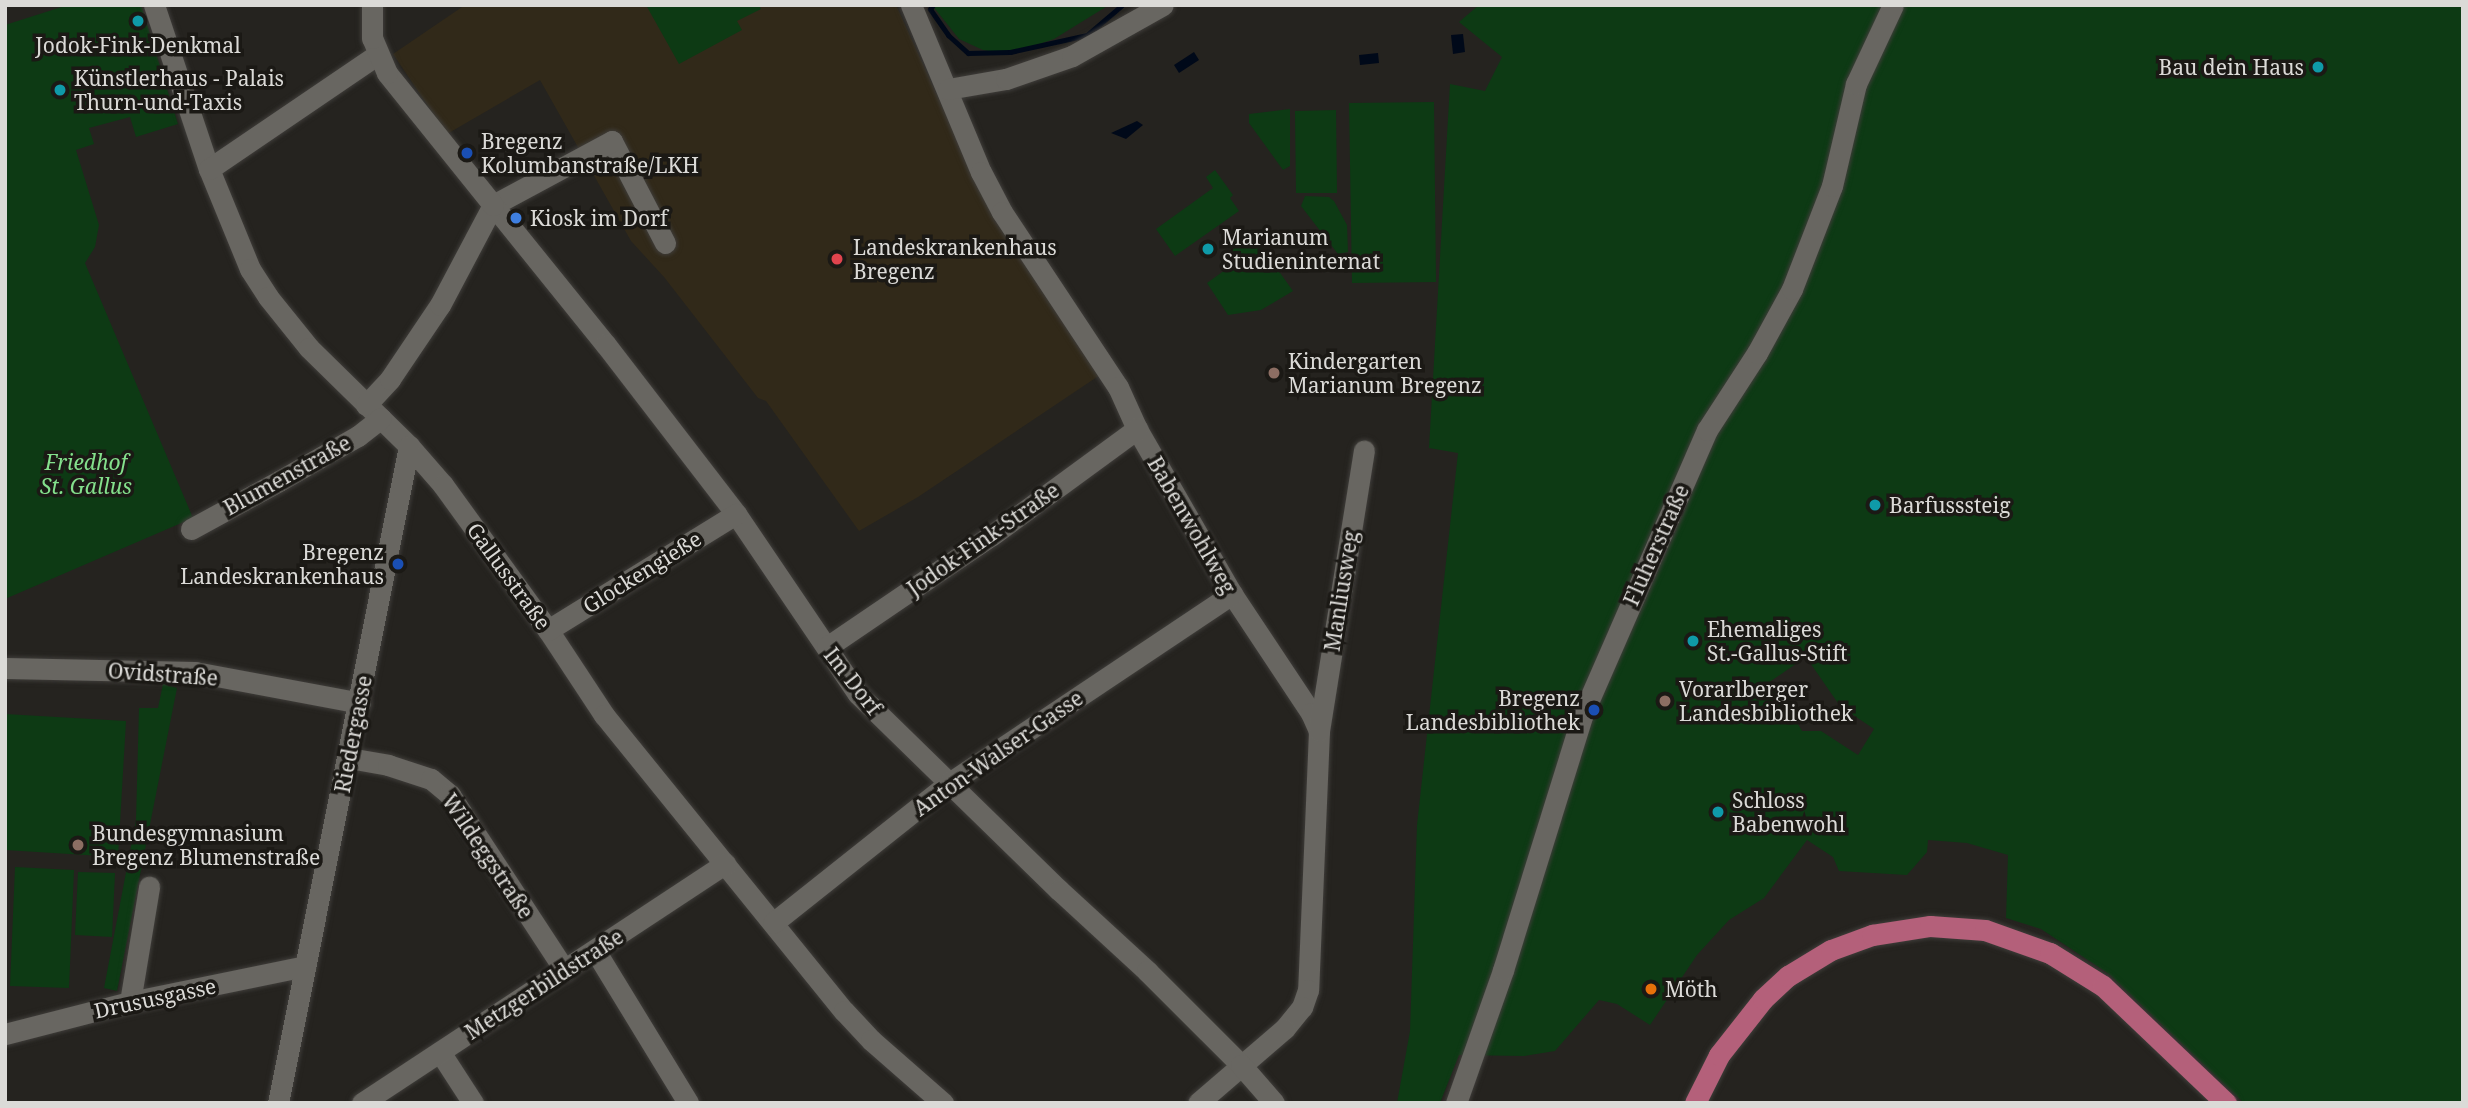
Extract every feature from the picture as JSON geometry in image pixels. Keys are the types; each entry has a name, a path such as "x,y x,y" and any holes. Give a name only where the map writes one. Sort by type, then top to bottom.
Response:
{"main road":[{"path":"1695,1103 1719,1055 1763,999 1788,976 1820,957 1872,934 1910,927 1985,930 2050,953 2103,986 2226,1103"}],"street":[{"name":"Gallusstraße","path":"153,5 209,169 250,269 268,297 309,348 409,446 443,485 548,630 604,715 773,923 871,1040 943,1103"},
{"path":"209,169 377,55 372,38 372,5"},
{"name":"Babenwohlweg","path":"911,5 981,172 1002,212 1118,387 1137,429 1232,594 1311,713 1319,731"},
{"path":"948,89 1006,79 1072,56 1130,26 1163,5"},
{"name":"Fluherstraße","path":"1456,1103 1503,970 1582,716 1707,430 1757,353 1792,289 1832,186 1856,84 1893,5"},
{"name":"Im Dorf","path":"377,55 387,73 607,345 736,514 858,694 948,784 1147,971 1241,1065 1274,1103"},
{"path":"493,205 612,141 665,243"},
{"name":"Blumenstraße","path":"191,529 358,436 390,379 440,305 493,205"},
{"name":"Jodok-Fink-Straße","path":"827,647 992,535 1137,429"},
{"name":"Riedergasse","path":"278,1103 360,703 409,446"},
{"name":"Manliusweg","path":"1319,731 1364,451"},
{"name":"Glockengieße","path":"548,630 736,514"},
{"name":"Anton-Walser-Gasse","path":"773,923 948,784 1232,594"},
{"name":"Ovidstraße","path":"5,668 195,672 360,703"},
{"path":"1198,1103 1284,1030 1302,1007 1308,990 1319,731"},
{"name":"Wildeggstraße","path":"349,758 388,765 431,779 450,795 565,971"},
{"name":"Metzgerbildstraße","path":"362,1103 596,952 725,864"},
{"path":"130,1002 149,887"},
{"path":"596,952 688,1103"},
{"name":"Drususgasse","path":"5,1034 130,1002 305,966"},
{"path":"440,1052 473,1103"}],"shaded area":[{"name":"Landeskrankenhaus Bregenz","path":"465,5 896,5 977,183 1100,375 918,497 859,531 766,401 758,398 664,277 631,241 540,80 447,134 393,54"}],"green space":[{"name":"Friedhof St. Gallus","path":"68,5 141,5 178,124 136,137 130,117 89,128 94,144 76,150 99,225 95,247 85,263 193,518 5,599 5,25"},
{"path":"646,5 759,5 761,9 737,21 742,30 679,64"},
{"path":"932,5 1109,5 1054,39 1009,54 983,50 959,39"},
{"path":"1479,5 2463,5 2463,1103 2244,1103 2109,974 2041,929 2006,918 2008,855 1967,843 1928,840 1927,852 1907,875 1839,871 1833,857 1807,840 1764,898 1729,920 1697,955 1650,1025 1617,1004 1599,1000 1555,1051 1524,1056 1459,1055 1440,1103 1397,1103 1410,1031 1417,825 1458,453 1429,448 1450,84 1485,91 1502,57 1459,22","holes":["1806,657 1840,706 1874,729 1858,755 1821,731 1802,731 1776,687 1768,683"]},
{"path":"1434,102 1436,282 1352,283 1349,103"},
{"path":"1290,109 1290,166 1283,170 1249,123 1249,114"},
{"path":"1336,110 1337,193 1296,193 1295,111"},
{"path":"1215,170 1233,195 1230,198 1239,211 1175,256 1156,229 1213,188 1206,177"},
{"path":"1305,196 1329,197 1334,201 1347,225 1348,252 1338,254 1301,206"},
{"path":"1253,235 1293,291 1261,310 1228,315 1207,283 1232,265 1225,255"},
{"path":"163,684 177,688 117,991 104,988 136,820 139,708 158,708"},
{"path":"5,714 126,721 118,857 5,850"},
{"path":"15,867 74,870 69,988 10,986"},
{"path":"78,872 115,873 112,937 75,935"}],"water":[{"path":"1463,34 1465,52 1453,54 1451,35"},
{"path":"1194,52 1199,60 1179,73 1174,65"},
{"path":"1378,53 1379,63 1360,65 1359,55"},
{"path":"1137,121 1143,125 1126,139 1111,133"}],"waterway":[{"path":"933,5 930,9 948,35 968,53 1010,52 1087,35 1122,5"}],"place":[{"name":"Jodok-Fink-Denkmal","path":"138,21"},
{"name":"Bau dein Haus","path":"2318,67"},
{"name":"Künstlerhaus - Palais Thurn-und-Taxis","path":"60,90"},
{"name":"Bregenz Kolumbanstraße/LKH","path":"467,153"},
{"name":"Kiosk im Dorf","path":"516,218"},
{"name":"Marianum Studieninternat","path":"1208,249"},
{"name":"Landeskrankenhaus Bregenz","path":"837,259"},
{"name":"Kindergarten Marianum Bregenz","path":"1274,373"},
{"name":"Barfusssteig","path":"1875,505"},
{"name":"Bregenz Landeskrankenhaus","path":"398,564"},
{"name":"Ehemaliges St.-Gallus-Stift","path":"1693,641"},
{"name":"Vorarlberger Landesbibliothek","path":"1665,701"},
{"name":"Bregenz Landesbibliothek","path":"1594,710"},
{"name":"Schloss Babenwohl","path":"1718,812"},
{"name":"Bundesgymnasium Bregenz Blumenstraße","path":"78,845"},
{"name":"Möth","path":"1651,989"}]}
